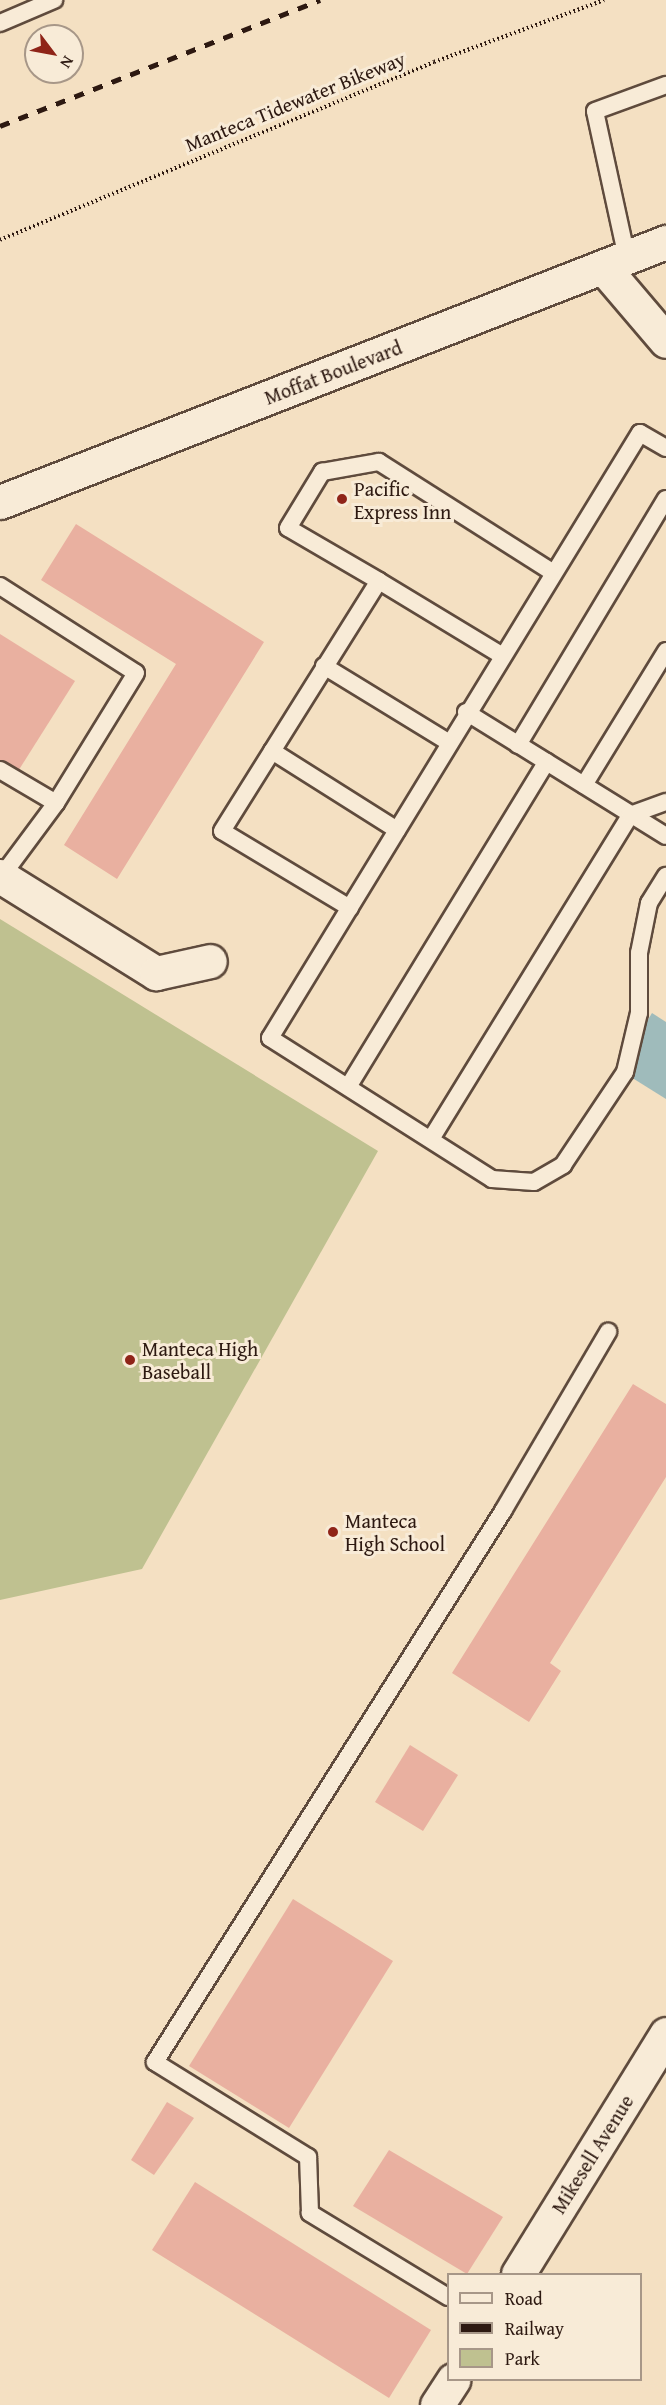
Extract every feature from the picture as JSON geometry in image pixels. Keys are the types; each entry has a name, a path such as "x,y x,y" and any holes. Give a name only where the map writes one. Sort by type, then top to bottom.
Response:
{"main road":[{"name":"Moffat Boulevard","path":"0,502 666,242"},
{"path":"615,262 666,341"},
{"path":"0,877 156,973 210,961"},
{"name":"Mikesell Avenue","path":"519,2273 666,2034"},
{"path":"438,2405 452,2381"}],"lane":[{"path":"0,23 54,0"},
{"path":"615,262 595,111 666,85"},
{"path":"666,448 640,433 466,712 270,1038 492,1179 534,1182 563,1166 625,1072 639,1013 639,953 649,903 666,876"},
{"path":"501,655 288,528 322,472 379,462 552,572"},
{"path":"518,745 666,499"},
{"path":"350,908 222,831 379,581"},
{"path":"0,586 136,673 56,803 0,877"},
{"path":"584,786 666,651"},
{"path":"324,666 448,742"},
{"path":"466,712 666,836"},
{"path":"272,751 397,830"},
{"path":"348,1088 546,762"},
{"path":"0,770 56,803"},
{"path":"431,1139 630,814 666,802"},
{"path":"447,2296 310,2213 308,2157 155,2062 503,1511 608,1332"}],"path":[{"name":"Manteca Tidewater Bikeway","path":"0,240 434,62 604,0"}],"green space":[{"name":"Manteca High Baseball","path":"0,919 378,1151 142,1569 0,1600"}],"water":[{"path":"652,1013 666,1022 666,1099 618,1069"}],"building":[{"path":"76,524 264,642 117,879 64,845 176,664 41,580"},
{"path":"0,634 75,681 15,776 0,768"},
{"path":"633,1384 666,1404 666,1477 550,1663 561,1671 529,1722 452,1673"},
{"path":"410,1745 458,1775 423,1831 375,1802"},
{"path":"293,1899 393,1961 289,2128 189,2066"},
{"path":"167,2102 194,2118 154,2175 131,2160"},
{"path":"389,2150 503,2217 468,2273 465,2273 353,2206"},
{"path":"195,2182 431,2330 389,2398 152,2250"}],"railway":[{"path":"0,126 320,0"}],"place":[{"name":"Pacific Express Inn","path":"342,499"},
{"name":"Manteca High Baseball","path":"130,1360"},
{"name":"Manteca High School","path":"333,1532"}]}
